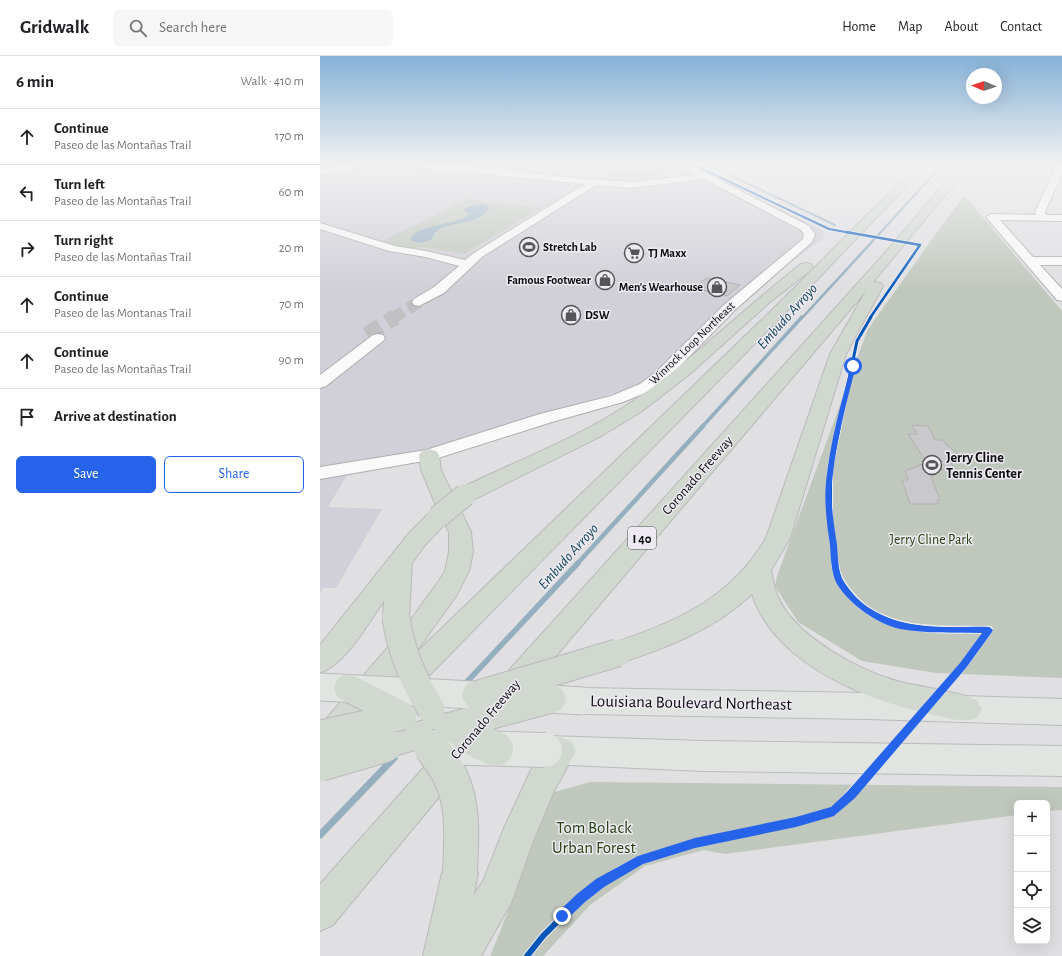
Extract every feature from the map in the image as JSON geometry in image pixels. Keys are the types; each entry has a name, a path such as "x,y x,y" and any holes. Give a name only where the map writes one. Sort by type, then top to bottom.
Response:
{"highway":[{"path":"320,765 779,311 880,207"},
{"name":"Coronado Freeway","path":"320,912 528,668 930,207"},
{"path":"320,662 335,648 417,539 438,517 465,495 512,470 583,437 634,408 668,384 766,298 867,220"},
{"path":"329,687 426,721 476,695 617,653 664,637 709,615 731,600 769,557 778,538 838,354 897,246"},
{"path":"320,750 416,632 447,589 457,571 460,552 460,532 431,470 429,455"},
{"path":"400,563 396,618 399,644 426,721 457,797 462,824 460,873 455,902 442,956"},
{"path":"759,569 764,593 774,612 794,637 810,650 848,673 887,690 967,709"},
{"path":"320,734 426,721 552,699"},
{"path":"320,765 385,745"},
{"path":"460,956 498,890 516,840 542,781 553,750"}],"main road":[{"name":"Louisiana Boulevard Northeast","path":"476,695 583,701 1062,712"},
{"path":"320,743 385,745 426,721 496,749 711,756 1062,761"}],"street":[{"path":"453,281 467,264 485,251 559,207"},
{"path":"424,303 483,258 562,207"},
{"name":"Winrock Loop Northeast","path":"320,472 429,455 546,418 617,399 646,387 662,375 730,306 808,240 810,234 805,228 765,207"},
{"path":"1042,207 1040,212 1042,217"},
{"path":"1062,218 991,217 1062,297"},
{"path":"320,226 393,249 431,255 467,264"},
{"path":"1029,260 1062,261"},
{"path":"320,369 343,351 372,336 355,354 320,383"}],"shaded area":[{"path":"320,207 776,207 823,230 824,238 731,306 649,380 627,389 441,446 386,457 356,460 328,507 382,509 336,588 323,588 320,593"}],"green space":[{"path":"451,207 541,208 464,254 422,247 412,249 383,241"},
{"name":"Jerry Cline Park","path":"955,207 974,207 1062,311 1062,678 936,673 862,661 798,622 775,586 777,576 868,329"},
{"name":"Tom Bolack Urban Forest","path":"590,782 1062,787 1062,810 1050,811 1050,800 1014,800 1014,815 725,854 704,850 645,866 590,905 543,956 490,956 551,793"}],"water":[{"path":"465,208 490,208 478,218 439,229 432,239 421,242 411,240 419,231 463,218 469,214 464,210"}],"building":[{"name":"Men's Wearhouse","path":"707,278 740,285 727,296 693,288"},
{"name":"Jerry Cline Tennis Center","path":"912,425 928,426 935,440 942,440 967,463 951,462 954,470 941,469 931,477 940,500 937,500 938,504 910,504 902,480 908,480 905,471 923,464 929,466 908,434 917,434"}],"waterway":[{"name":"Embudo Arroyo","path":"797,207 835,225"},
{"path":"880,233 904,207"},
{"name":"Embudo Arroyo","path":"802,318 881,232"},
{"name":"Embudo Arroyo","path":"702,427 802,317"},
{"name":"Embudo Arroyo","path":"577,564 703,426"},
{"name":"Embudo Arroyo","path":"464,685 578,563"},
{"name":"Embudo Arroyo","path":"320,835 394,758"}],"tunnel":[{"path":"393,318 419,302"},
{"path":"367,335 395,317"}],"cycle path":[{"path":"783,207 829,229 920,245 867,323 857,341 830,469 830,520 836,571 840,582 855,601 867,611 900,625 926,629 989,630"},
{"path":"527,956 543,936 581,898 620,870 641,860 695,843 796,822 834,811 851,794 963,666 989,630"}],"place":[{"name":"Stretch Lab","path":"529,247"},
{"name":"TJ Maxx","path":"634,253"},
{"name":"Famous Footwear","path":"605,280"},
{"name":"Men's Wearhouse","path":"717,287"},
{"name":"DSW","path":"571,315"},
{"name":"Jerry Cline Tennis Center","path":"932,465"}],"route":[{"path":"562,916 600,883 620,870 641,860 668,850 695,843 796,822 834,811 851,794 963,666 989,630 926,629 900,625 867,611 855,601 840,582 836,571 830,520 829,483 834,442 853,366"}]}
